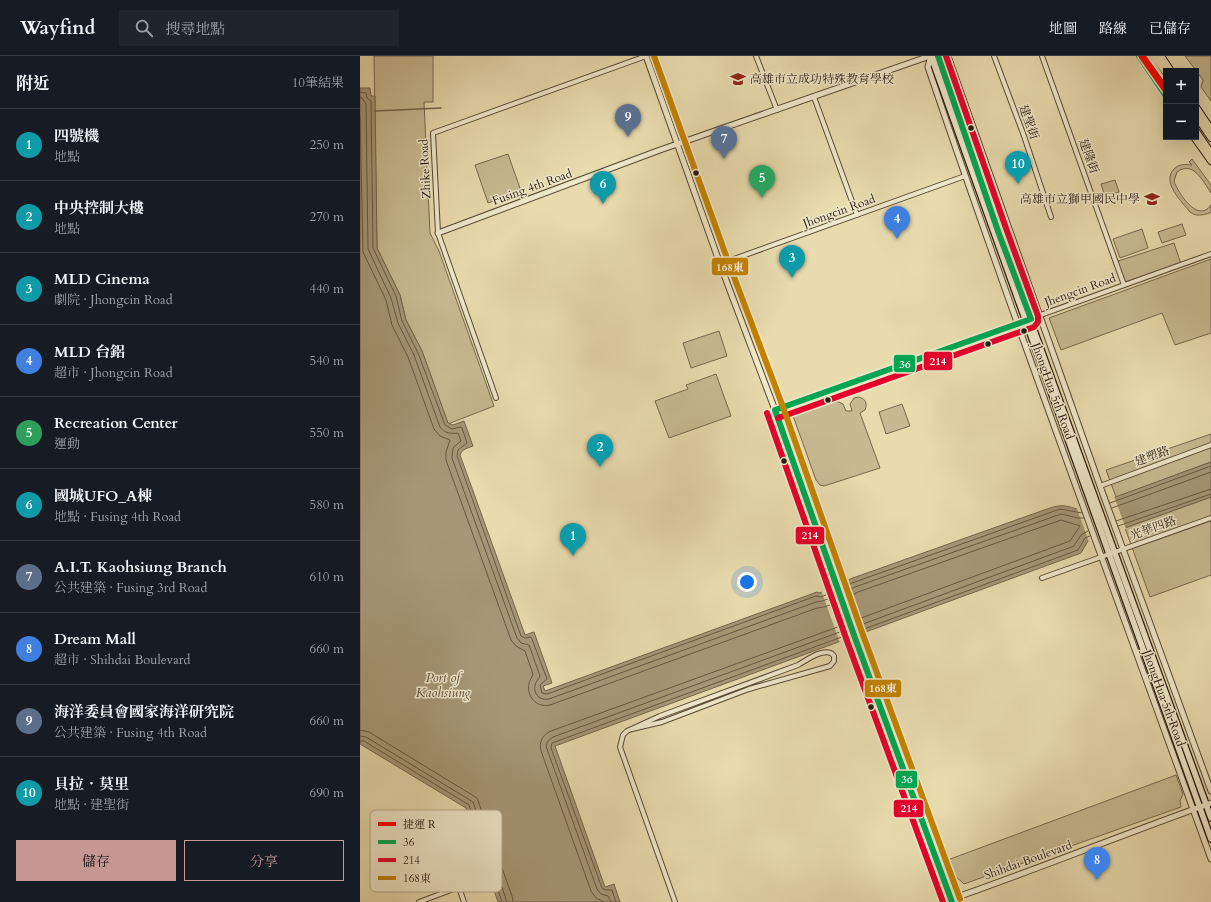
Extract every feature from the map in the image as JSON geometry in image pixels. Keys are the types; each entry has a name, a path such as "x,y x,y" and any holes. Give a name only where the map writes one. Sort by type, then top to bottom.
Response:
{"main road":[{"name":"JhongHua 5th Road","path":"931,56 1028,320 1097,501 1162,681 1209,804 1211,818"},
{"name":"JhongHua 5th Road","path":"938,56 1104,541 1211,839"},
{"path":"1138,56 1163,92"},
{"path":"1147,56 1163,80"},
{"path":"1154,56 1163,69"},
{"path":"1161,56 1169,68"},
{"path":"1199,111 1211,129"},
{"path":"1199,120 1211,138"},
{"path":"1199,135 1211,153"},
{"path":"1196,140 1211,161"}],"street":[{"path":"646,56 951,901"},
{"name":"Zhike Road","path":"496,398 438,233 433,133 646,56"},
{"path":"756,56 777,110"},
{"name":"Fusing 4th Road","path":"438,233 678,144 931,56"},
{"name":"JhongHua 5th Road","path":"931,56 928,66 965,176 1211,859"},
{"name":"JhongHua 5th Road","path":"942,56 949,59 1104,498 1211,791"},
{"name":"建聖街","path":"994,56 1024,136 1051,218"},
{"name":"建隆街","path":"1042,56 1124,285"},
{"path":"814,97 857,215"},
{"name":"Jhongcin Road","path":"720,264 965,176"},
{"name":"Jhengcin Road","path":"775,410 1211,254"},
{"name":"建塑路","path":"1100,486 1211,445"},
{"name":"光華四路","path":"1042,578 1211,518"},
{"path":"632,729 662,722 749,689 830,666 834,661 834,656 831,653 826,652 798,665 660,716 632,729 622,735 620,747 675,902"},
{"path":"1148,687 1162,681"},
{"name":"Shihdai Boulevard","path":"943,902 951,901 1209,804"},
{"path":"419,902 446,892"},
{"path":"461,892 464,902"}],"shaded area":[{"path":"374,56 433,56 433,102 424,102 430,233 439,251 494,406 448,424 422,351 406,320 400,295 377,248"},
{"path":"1185,56 1211,56 1211,101 1201,87 1203,80 1199,75 1199,68 1194,68"},
{"path":"508,154 521,191 488,203 475,165"},
{"path":"1192,159 1211,185 1211,193 1201,178 1193,170 1183,169 1177,172 1174,181 1189,205 1200,211 1206,210 1211,205 1210,213 1197,215 1190,212 1171,186 1171,174 1174,169 1182,165 1192,165 1189,162"},
{"path":"1115,180 1119,192 1105,196 1101,184"},
{"path":"1182,224 1186,235 1162,243 1158,232"},
{"path":"1142,229 1148,248 1120,258 1113,239"},
{"path":"1174,243 1181,264 1122,283 1115,262"},
{"path":"1211,259 1211,333 1175,345 1162,313 1061,350 1049,318"},
{"path":"719,331 727,356 691,368 683,343"},
{"path":"716,374 731,416 669,438 655,401 688,389 686,385"},
{"path":"854,398 862,398 866,403 865,410 860,413 880,468 824,486 820,485 816,480 792,413 834,400 843,404 846,411 852,411 850,404"},
{"path":"902,404 910,426 886,434 879,412"},
{"path":"1211,434 1211,462 1116,497 1106,470"},
{"path":"1211,497 1211,575 1150,597 1125,528"},
{"path":"1176,775 1183,794 1180,801 1181,807 964,884 957,878 951,877 945,861"}],"water":[{"name":"Port of Kaohsiung","path":"360,88 370,88 371,96 375,96 377,248 400,295 406,320 422,351 448,423 453,425 464,421 473,446 464,450 460,455 525,635 534,632 552,683 543,686 545,691 817,592 819,593 845,583 850,579 1047,509 1056,506 1063,506 1080,510 1211,462 1211,497 1088,541 1081,553 555,746 605,887 614,884 620,902 498,902 495,892 502,892 502,810 467,810 466,808 360,744"}],"pier":[{"path":"1114,496 1126,529 1089,542 1076,506 1080,508"},
{"path":"845,581 864,635 848,640 829,587"},
{"path":"828,587 847,641 840,643 821,590"}],"waterway":[{"path":"375,111 441,108"}],"metro line":[{"name":"R","path":"1142,56 1163,86"}],"transit line":[{"name":"168東","path":"654,56 728,261 783,407 863,635 960,899"},
{"name":"36","path":"775,410 1031,319 999,234 938,56"},
{"name":"214","path":"778,418 1034,327 1038,322 1038,316 946,56"},
{"name":"36","path":"1139,56 1163,92"},
{"name":"36","path":"775,410 855,638 952,902"},
{"name":"214","path":"767,413 847,641 943,902"}],"place":[{"name":"高雄市立成功特殊教育學校","path":"738,79"},
{"name":"海洋委員會國家海洋研究院","path":"628,137"},
{"name":"A.I.T. Kaohsiung Branch","path":"724,159"},
{"name":"貝拉．莫里","path":"1018,184"},
{"name":"Recreation Center","path":"762,198"},
{"name":"高雄市立獅甲國民中學","path":"1152,199"},
{"name":"國城UFO_A棟","path":"603,204"},
{"name":"MLD 台鋁","path":"897,239"},
{"name":"MLD Cinema","path":"792,278"},
{"name":"中央控制大樓","path":"600,467"},
{"name":"四號機","path":"573,556"},
{"name":"Dream Mall","path":"1097,880"}]}
